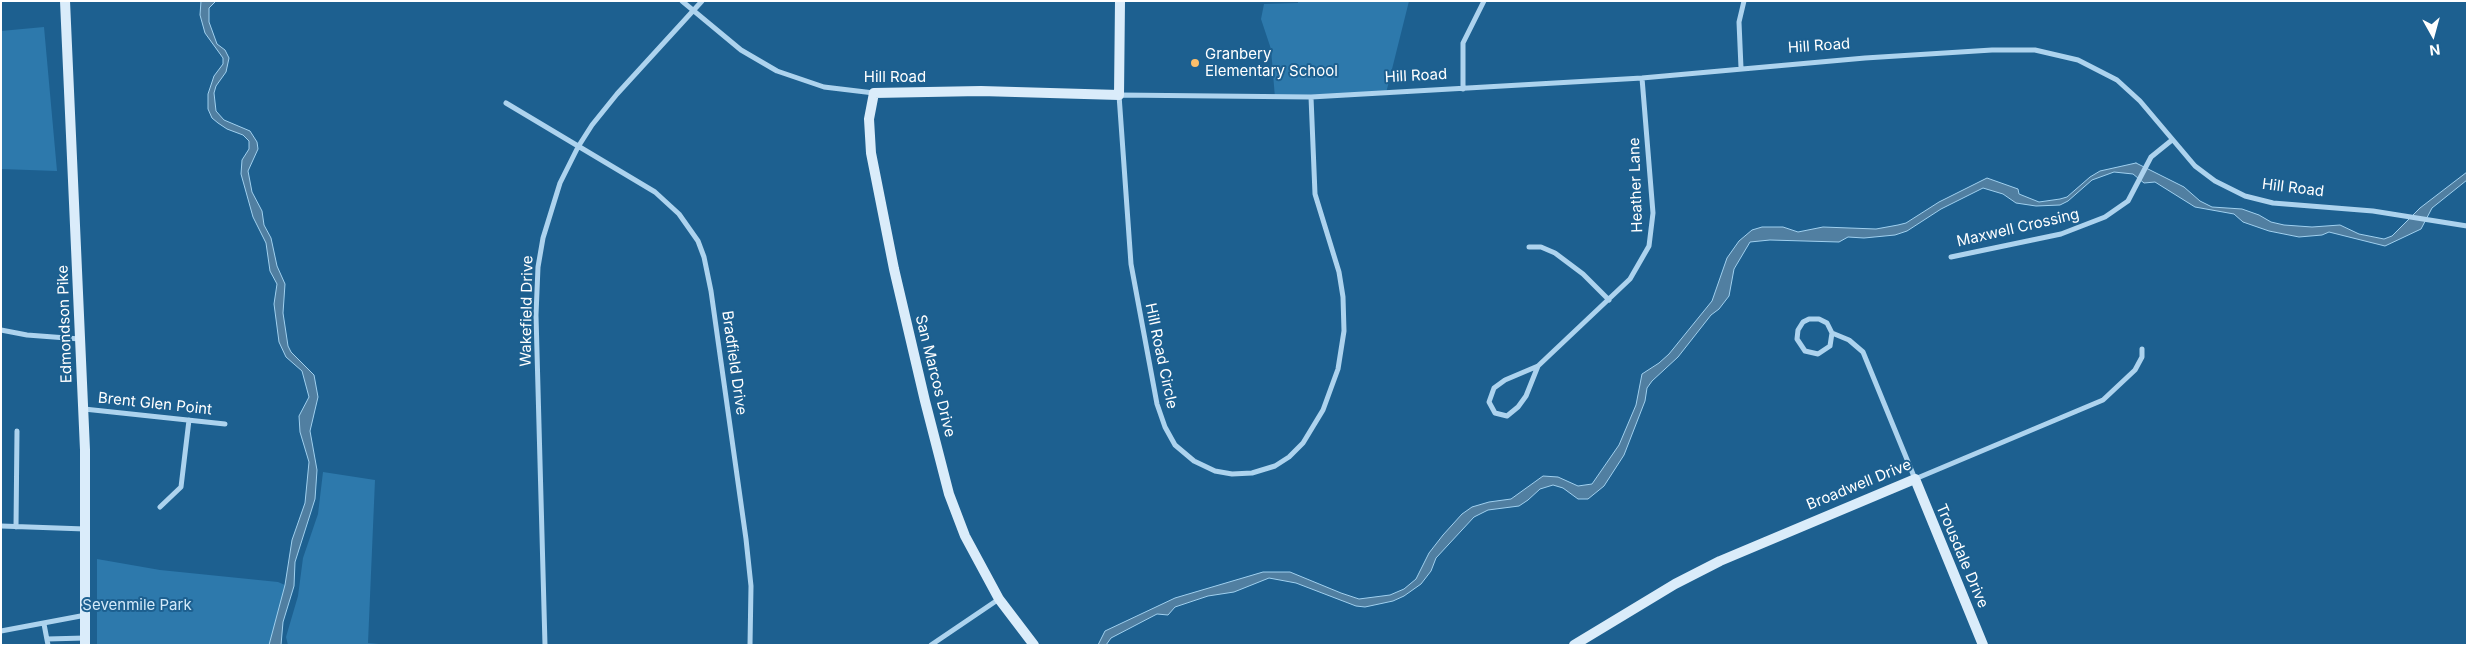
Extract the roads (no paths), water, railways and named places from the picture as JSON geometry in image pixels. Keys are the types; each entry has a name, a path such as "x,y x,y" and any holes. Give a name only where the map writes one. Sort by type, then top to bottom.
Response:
{"street":[{"name":"Edmondson Pike","path":"65,1 81,339 86,529 85,641"},
{"name":"Hill Road","path":"682,1 741,50 777,71 824,87 874,93 981,91 1311,97 1642,78 1741,68 2022,49 2052,53 2083,62 2118,80 2140,101 2195,166 2208,177 2245,196 2284,205 2346,208 2405,215 2467,226"},
{"name":"Wakefield Drive","path":"545,645 536,336 538,267 543,238 554,200 578,147 612,99 702,1"},
{"path":"1119,95 1120,1"},
{"path":"1463,89 1463,43 1484,1"},
{"path":"1741,68 1739,22 1744,1"},
{"name":"Heather Lane","path":"1538,366 1526,396 1518,407 1508,416 1495,413 1489,402 1494,388 1505,380 1538,366 1609,300 1637,269 1649,246 1652,234 1652,202 1642,78"},
{"name":"San Marcos Drive","path":"874,93 868,131 871,153 925,401 954,508 965,536 999,599 1034,645"},
{"name":"Hill Road Circle","path":"1119,95 1131,264 1160,414 1169,434 1183,452 1207,468 1232,474 1252,473 1267,469 1283,462 1297,450 1309,434 1328,401 1340,363 1344,331 1344,297 1315,194 1311,97"},
{"name":"Bradfield Drive","path":"506,103 643,185 664,200 684,219 698,241 704,257 714,313 746,539 752,586 750,645"},
{"name":"Maxwell Crossing","path":"1951,257 2054,236 2089,225 2124,205 2155,152 2172,140"},
{"path":"1529,247 1541,247 1555,253 1583,274 1609,300"},
{"path":"1832,333 1830,346 1818,354 1805,351 1797,341 1799,328 1809,319 1819,319 1825,322 1832,333 1854,343 1867,357 1915,479"},
{"path":"1,330 27,335 81,339"},
{"name":"Broadwell Drive","path":"1574,645 1659,593 1720,561 2103,400 2135,370 2142,356 2142,348"},
{"name":"Brent Glen Point","path":"83,408 224,424"},
{"path":"160,507 182,487 189,420"},
{"path":"16,430 16,527"},
{"name":"Trousdale Drive","path":"1915,479 1983,645"},
{"path":"1,526 86,529"},
{"path":"931,645 999,599"},
{"path":"1,631 86,615"},
{"path":"44,624 47,642 85,641"}],"place":[{"name":"Granbery Elementary School","path":"1195,63"}],"park label":[{"name":"Sevenmile Park","path":"137,605"}]}
